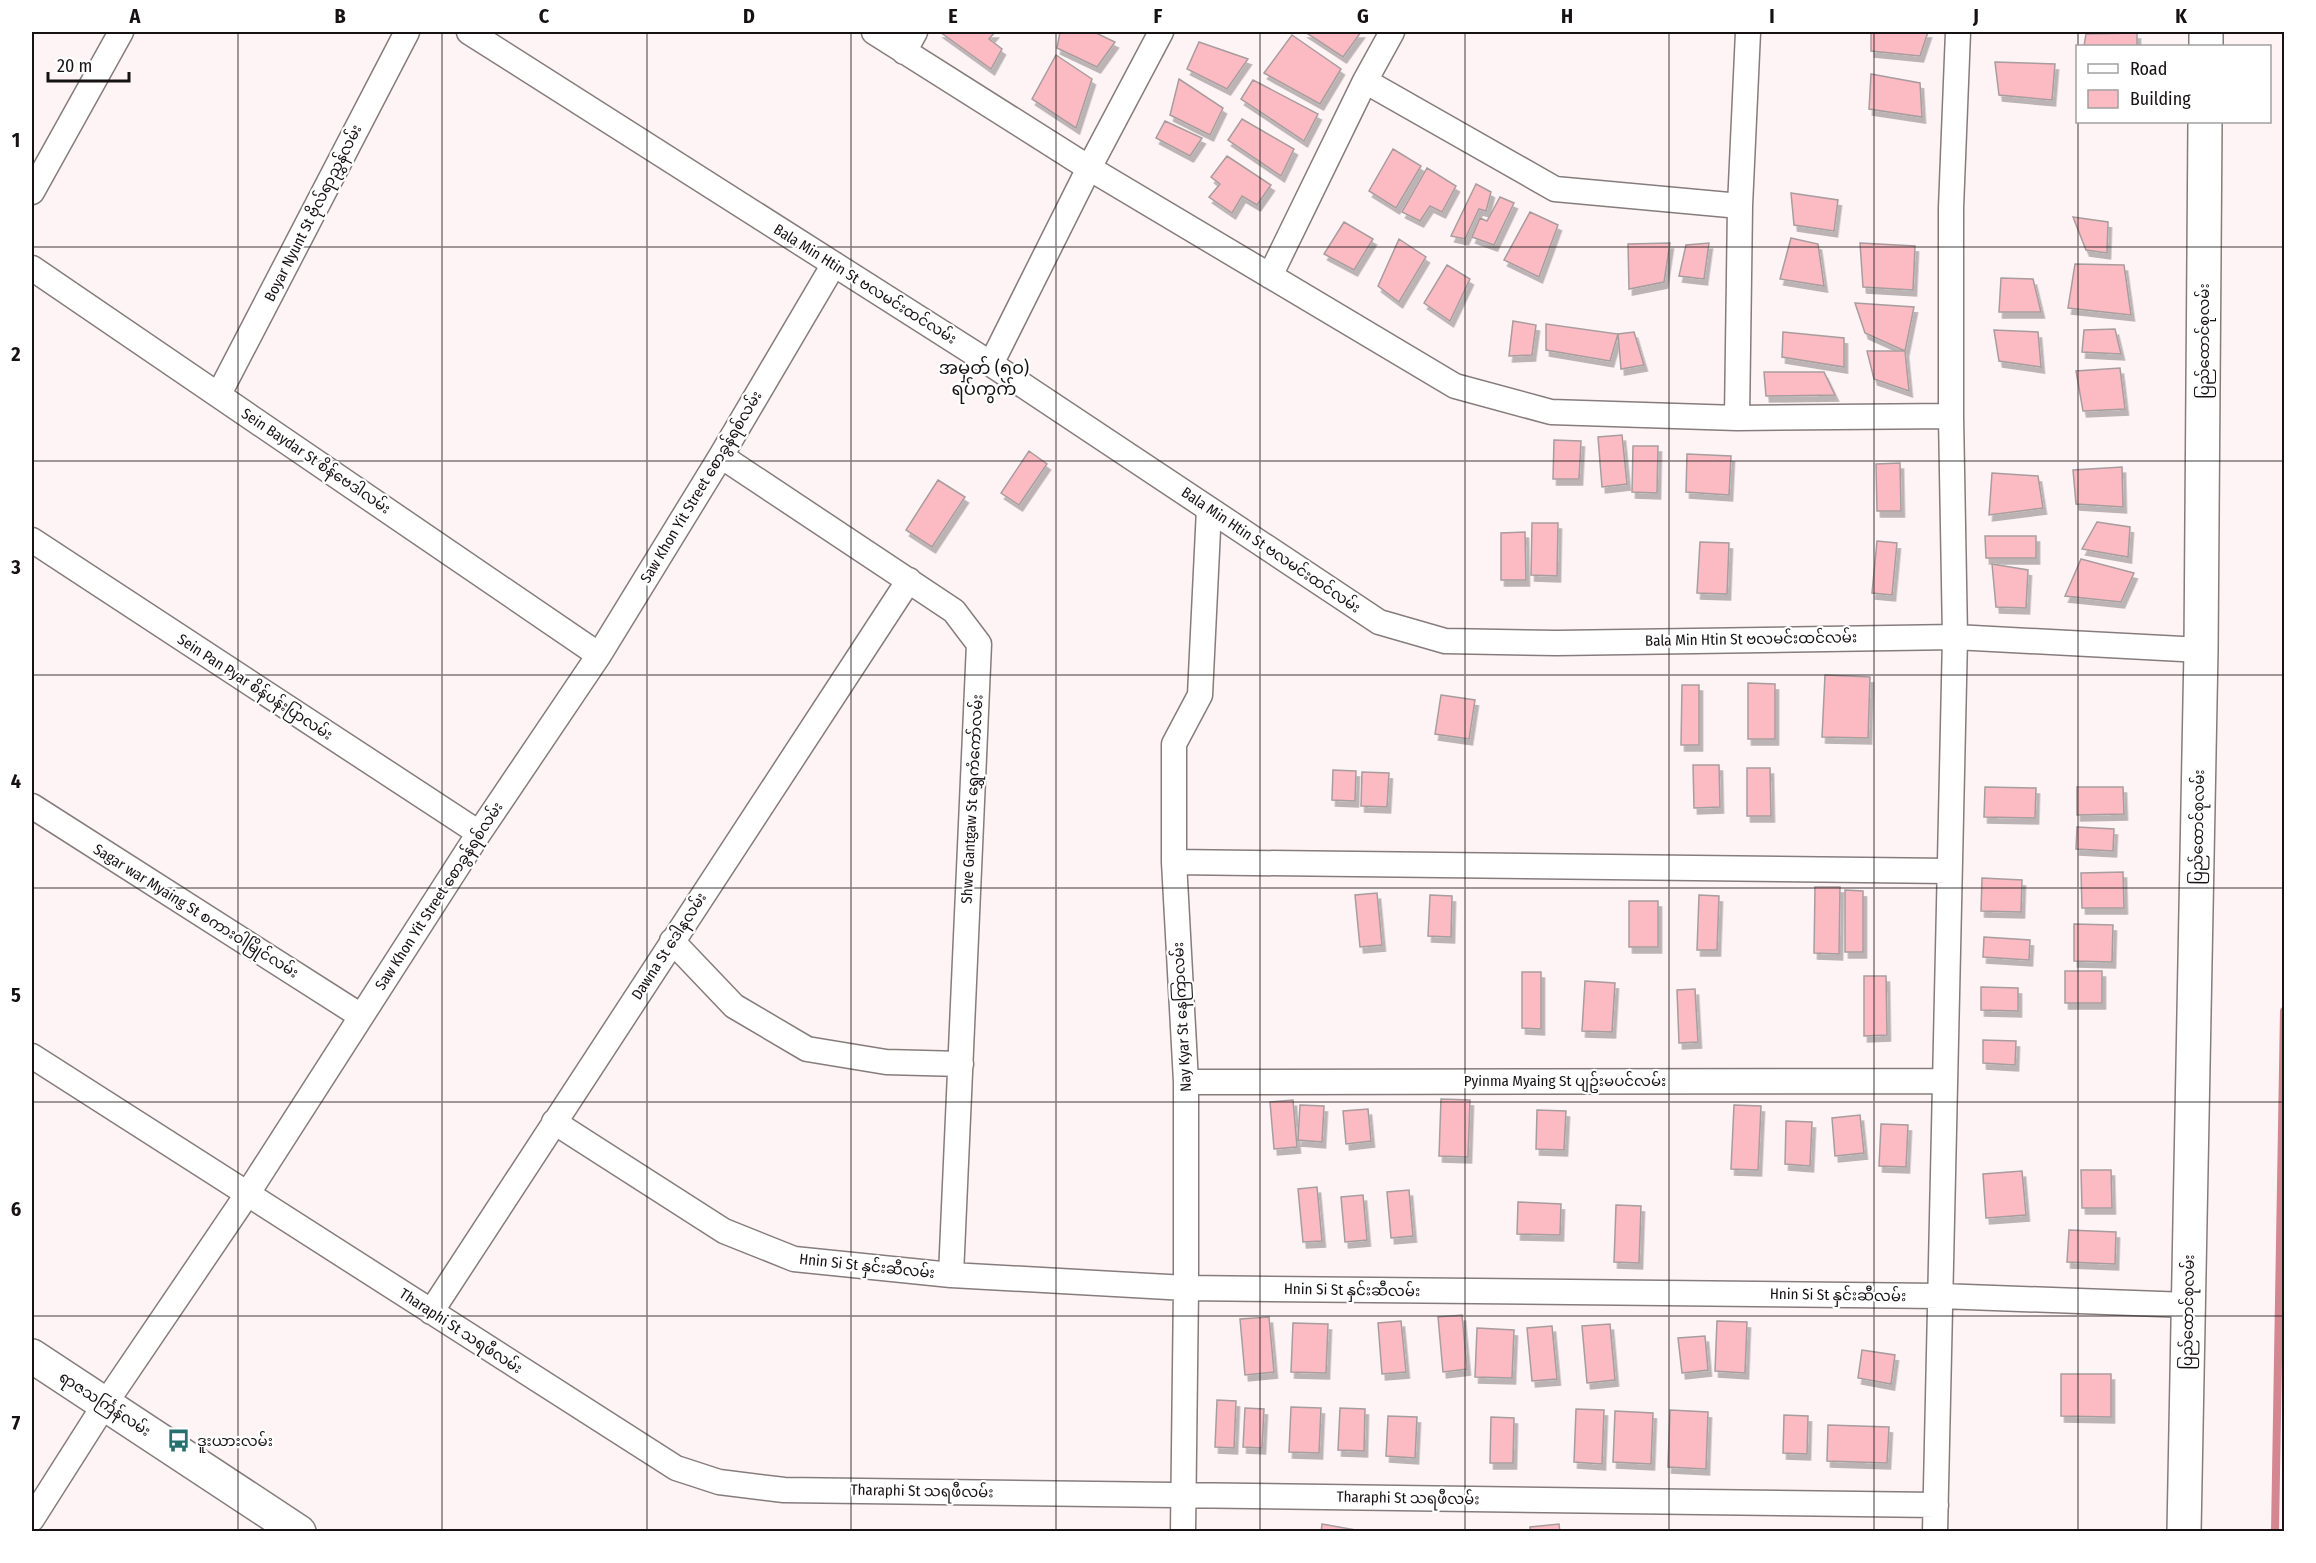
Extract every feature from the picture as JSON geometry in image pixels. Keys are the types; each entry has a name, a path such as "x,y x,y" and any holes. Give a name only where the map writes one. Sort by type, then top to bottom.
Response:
{"main road":[{"name":"ပြည်ထောင်စုလမ်း","path":"2184,1532 2201,650 2205,123"},
{"name":"ရာဇသင်္ကြန်လမ်း","path":"32,1356 299,1532"}],"street":[{"path":"32,192 121,32"},
{"name":"Boyar Nyunt St ဗိုလ်ရာညွှန်လမ်း","path":"219,394 407,32"},
{"name":"Bala Min Htin St ဗလမင်းထင်လမ်း","path":"469,32 991,364 1379,622 1445,641 1557,644 1954,637 2201,650"},
{"path":"874,32 910,42 1089,168 1455,386 1551,412 1737,418 1951,416"},
{"path":"991,364 1089,168 1161,32"},
{"path":"1270,276 1365,81 1392,32"},
{"path":"1737,418 1740,206 1748,32"},
{"path":"1935,1532 1954,637 1951,207 1958,32"},
{"path":"1365,81 1555,189 1740,206"},
{"name":"Saw Khon Yit Street စောခွန်ရစ်လမ်း","path":"32,1519 105,1404 248,1193 479,833 599,655 721,456 834,264"},
{"name":"Sein Baydar St စိန်ဗေဒါလမ်း","path":"32,268 599,655"},
{"name":"Shwe Gantgaw St ရွှေကံကော်လမ်း","path":"721,456 954,611 979,644 951,1275"},
{"name":"Nay Kyar St နေကြာလမ်း","path":"1183,1532 1186,1082 1174,862 1174,744 1200,695 1209,509"},
{"name":"Sein Pan Pyar စိန်ပန်းပြာလမ်း","path":"32,540 479,833"},
{"name":"Dawna St ဒေါနလမ်း","path":"431,1312 909,580"},
{"name":"Sagar war Myaing St စကားဝါမြိုင်လမ်း","path":"32,806 361,1016"},
{"path":"1174,862 1949,871"},
{"path":"672,941 734,1006 807,1049 886,1062 961,1064"},
{"name":"Tharaphi St သရဖီလမ်း","path":"32,1056 676,1468 719,1482 784,1490 1936,1505"},
{"name":"Pyinma Myaing St ပျဥ်းမပင်လမ်း","path":"1186,1082 1945,1081"},
{"name":"Hnin Si St နှင်းဆီလမ်း","path":"554,1122 724,1231 794,1258 951,1275 1186,1288 1940,1296 2188,1305"}],"building":[{"path":"940,32 995,32 989,39 1002,49 991,69"},
{"path":"1060,32 1094,32 1115,42 1097,67 1057,48"},
{"path":"1305,32 1361,32 1343,57"},
{"path":"1871,32 1928,32 1920,56 1871,51"},
{"path":"2137,33 2137,45 2084,45 2086,34"},
{"path":"1292,35 1341,69 1320,104 1264,73"},
{"path":"1199,42 1248,59 1227,89 1187,69"},
{"path":"1056,55 1092,79 1076,128 1032,99"},
{"path":"1995,62 2055,64 2052,100 1999,95"},
{"path":"1871,74 1920,83 1922,117 1869,109"},
{"path":"1179,79 1223,108 1210,135 1170,115"},
{"path":"1253,80 1318,114 1304,141 1241,99"},
{"path":"1242,119 1294,149 1281,176 1228,140"},
{"path":"1165,121 1202,138 1190,156 1156,138"},
{"path":"1393,149 1421,166 1396,208 1369,191"},
{"path":"1227,156 1271,185 1257,205 1242,196 1232,213 1209,197 1220,184 1211,177"},
{"path":"1427,168 1456,186 1442,212 1430,206 1420,221 1402,212"},
{"path":"1476,184 1491,192 1486,211 1479,209 1465,239 1451,236"},
{"path":"1791,193 1838,200 1834,231 1794,225"},
{"path":"1500,197 1514,203 1494,245 1472,237 1480,218 1487,221"},
{"path":"1530,212 1558,225 1539,277 1504,260"},
{"path":"2073,217 2108,222 2107,253 2086,250"},
{"path":"1344,222 1373,239 1354,270 1324,254"},
{"path":"1791,238 1818,244 1824,286 1780,279"},
{"path":"1399,239 1426,257 1399,302 1378,286"},
{"path":"1670,243 1664,282 1629,289 1628,244"},
{"path":"1709,243 1704,279 1679,276 1686,245"},
{"path":"1860,243 1915,246 1913,290 1863,287"},
{"path":"2075,264 2124,265 2131,315 2068,308"},
{"path":"1447,265 1470,279 1450,321 1424,303"},
{"path":"2001,278 2033,279 2041,312 1999,312"},
{"path":"1855,303 1914,307 1905,351 1865,333"},
{"path":"1513,321 1536,325 1532,355 1509,356"},
{"path":"1546,324 1618,334 1610,361 1546,350"},
{"path":"2115,329 2121,354 2082,352 2084,330"},
{"path":"1994,330 2038,332 2041,367 1999,361"},
{"path":"1634,332 1644,365 1621,369 1618,334"},
{"path":"1783,332 1844,338 1844,367 1782,357"},
{"path":"1867,351 1905,351 1909,391 1874,379"},
{"path":"2120,368 2125,409 2083,411 2076,371"},
{"path":"1764,372 1824,372 1835,395 1766,396"},
{"path":"1622,435 1627,484 1602,487 1598,437"},
{"path":"1554,440 1581,441 1579,479 1553,479"},
{"path":"1633,446 1658,446 1657,493 1632,492"},
{"path":"1029,451 1047,464 1019,505 1001,493"},
{"path":"1687,454 1731,456 1729,495 1686,492"},
{"path":"1900,463 1901,511 1877,511 1876,464"},
{"path":"2122,467 2123,507 2076,504 2073,470"},
{"path":"1992,473 2038,476 2043,508 1989,515"},
{"path":"938,480 965,497 932,547 906,530"},
{"path":"2097,522 2130,527 2128,557 2082,549"},
{"path":"1532,523 1558,523 1557,576 1531,575"},
{"path":"1525,532 1526,580 1501,580 1501,533"},
{"path":"1985,536 2036,536 2036,558 1986,558"},
{"path":"1877,541 1897,543 1892,595 1872,593"},
{"path":"1700,542 1729,543 1727,594 1697,593"},
{"path":"2081,559 2134,573 2121,602 2065,596"},
{"path":"1992,564 2028,570 2026,608 1996,607"},
{"path":"1825,675 1870,677 1868,738 1822,737"},
{"path":"1748,683 1775,684 1775,739 1748,739"},
{"path":"1682,685 1699,685 1699,745 1681,745"},
{"path":"1441,695 1475,700 1469,739 1435,734"},
{"path":"1693,765 1719,765 1720,807 1694,808"},
{"path":"1747,768 1770,768 1771,816 1747,816"},
{"path":"1333,770 1356,771 1355,801 1332,800"},
{"path":"1362,772 1389,773 1387,807 1361,806"},
{"path":"1985,787 2036,788 2035,818 1984,817"},
{"path":"2077,787 2123,787 2124,814 2077,815"},
{"path":"2077,827 2114,829 2113,851 2076,849"},
{"path":"2123,872 2124,908 2082,908 2081,873"},
{"path":"1982,878 2022,880 2021,912 1981,911"},
{"path":"1815,887 1840,887 1839,954 1814,953"},
{"path":"1845,890 1863,891 1863,952 1845,952"},
{"path":"1377,893 1382,945 1360,947 1355,895"},
{"path":"1430,895 1452,896 1451,937 1428,936"},
{"path":"1699,895 1719,896 1717,950 1697,950"},
{"path":"1629,901 1658,901 1658,947 1629,947"},
{"path":"2074,924 2113,925 2112,962 2074,961"},
{"path":"1984,937 2030,940 2029,960 1983,957"},
{"path":"2065,971 2102,971 2102,1003 2065,1003"},
{"path":"1522,972 1541,972 1541,1029 1522,1028"},
{"path":"1864,976 1886,976 1887,1035 1864,1036"},
{"path":"1585,981 1615,983 1612,1032 1582,1031"},
{"path":"1981,987 2018,988 2018,1011 1981,1010"},
{"path":"1695,989 1698,1042 1679,1043 1677,990"},
{"path":"1983,1040 2016,1041 2015,1065 1983,1063"},
{"path":"1441,1099 1470,1100 1468,1157 1439,1156"},
{"path":"1293,1100 1297,1147 1274,1149 1270,1102"},
{"path":"1300,1105 1324,1106 1322,1142 1298,1140"},
{"path":"1734,1105 1761,1106 1758,1170 1731,1169"},
{"path":"1368,1109 1371,1141 1346,1144 1343,1111"},
{"path":"1537,1110 1566,1111 1564,1150 1536,1149"},
{"path":"1860,1115 1864,1153 1835,1156 1832,1118"},
{"path":"1786,1121 1812,1122 1810,1166 1785,1164"},
{"path":"1881,1124 1908,1125 1906,1167 1879,1166"},
{"path":"2081,1170 2111,1170 2112,1208 2082,1208"},
{"path":"2022,1171 2026,1215 1986,1218 1983,1174"},
{"path":"1317,1187 1322,1241 1303,1242 1298,1189"},
{"path":"1409,1190 1413,1236 1391,1238 1387,1192"},
{"path":"1363,1195 1367,1240 1345,1242 1341,1197"},
{"path":"1518,1202 1561,1204 1560,1235 1517,1234"},
{"path":"1616,1205 1641,1206 1639,1263 1614,1262"},
{"path":"2069,1230 2116,1232 2115,1264 2067,1262"},
{"path":"1462,1315 1467,1369 1443,1372 1438,1317"},
{"path":"1269,1317 1274,1372 1245,1375 1240,1319"},
{"path":"1401,1321 1406,1372 1382,1374 1378,1323"},
{"path":"1717,1321 1747,1322 1745,1373 1715,1371"},
{"path":"1293,1323 1328,1324 1326,1373 1291,1372"},
{"path":"1610,1324 1615,1380 1587,1383 1582,1326"},
{"path":"1552,1326 1557,1379 1532,1381 1527,1328"},
{"path":"1477,1328 1514,1330 1512,1378 1475,1377"},
{"path":"1705,1336 1708,1370 1682,1373 1678,1338"},
{"path":"1862,1350 1895,1355 1891,1384 1858,1378"},
{"path":"2061,1374 2111,1374 2111,1417 2061,1416"},
{"path":"1217,1400 1236,1401 1234,1448 1215,1447"},
{"path":"1291,1407 1321,1408 1319,1453 1289,1452"},
{"path":"1245,1408 1264,1409 1262,1448 1243,1447"},
{"path":"1340,1408 1365,1409 1364,1451 1338,1450"},
{"path":"1576,1409 1604,1410 1602,1464 1574,1462"},
{"path":"1670,1410 1708,1412 1706,1469 1668,1467"},
{"path":"1615,1411 1653,1413 1651,1464 1613,1462"},
{"path":"1784,1415 1808,1416 1807,1454 1783,1453"},
{"path":"1388,1416 1417,1417 1415,1458 1386,1456"},
{"path":"1491,1417 1514,1418 1513,1463 1490,1463"},
{"path":"1828,1425 1889,1427 1887,1463 1827,1461"},
{"path":"1322,1524 1367,1532 1321,1532"},
{"path":"1559,1524 1560,1532 1530,1532 1530,1527"}],"waterway":[{"path":"2275,1532 2284,1011"}],"place":[{"name":"ဒူးယားလမ်း","path":"179,1441"}],"district":[{"name":"အမှတ် (၅၀) ရပ်ကွက်","path":"984,378"}]}
